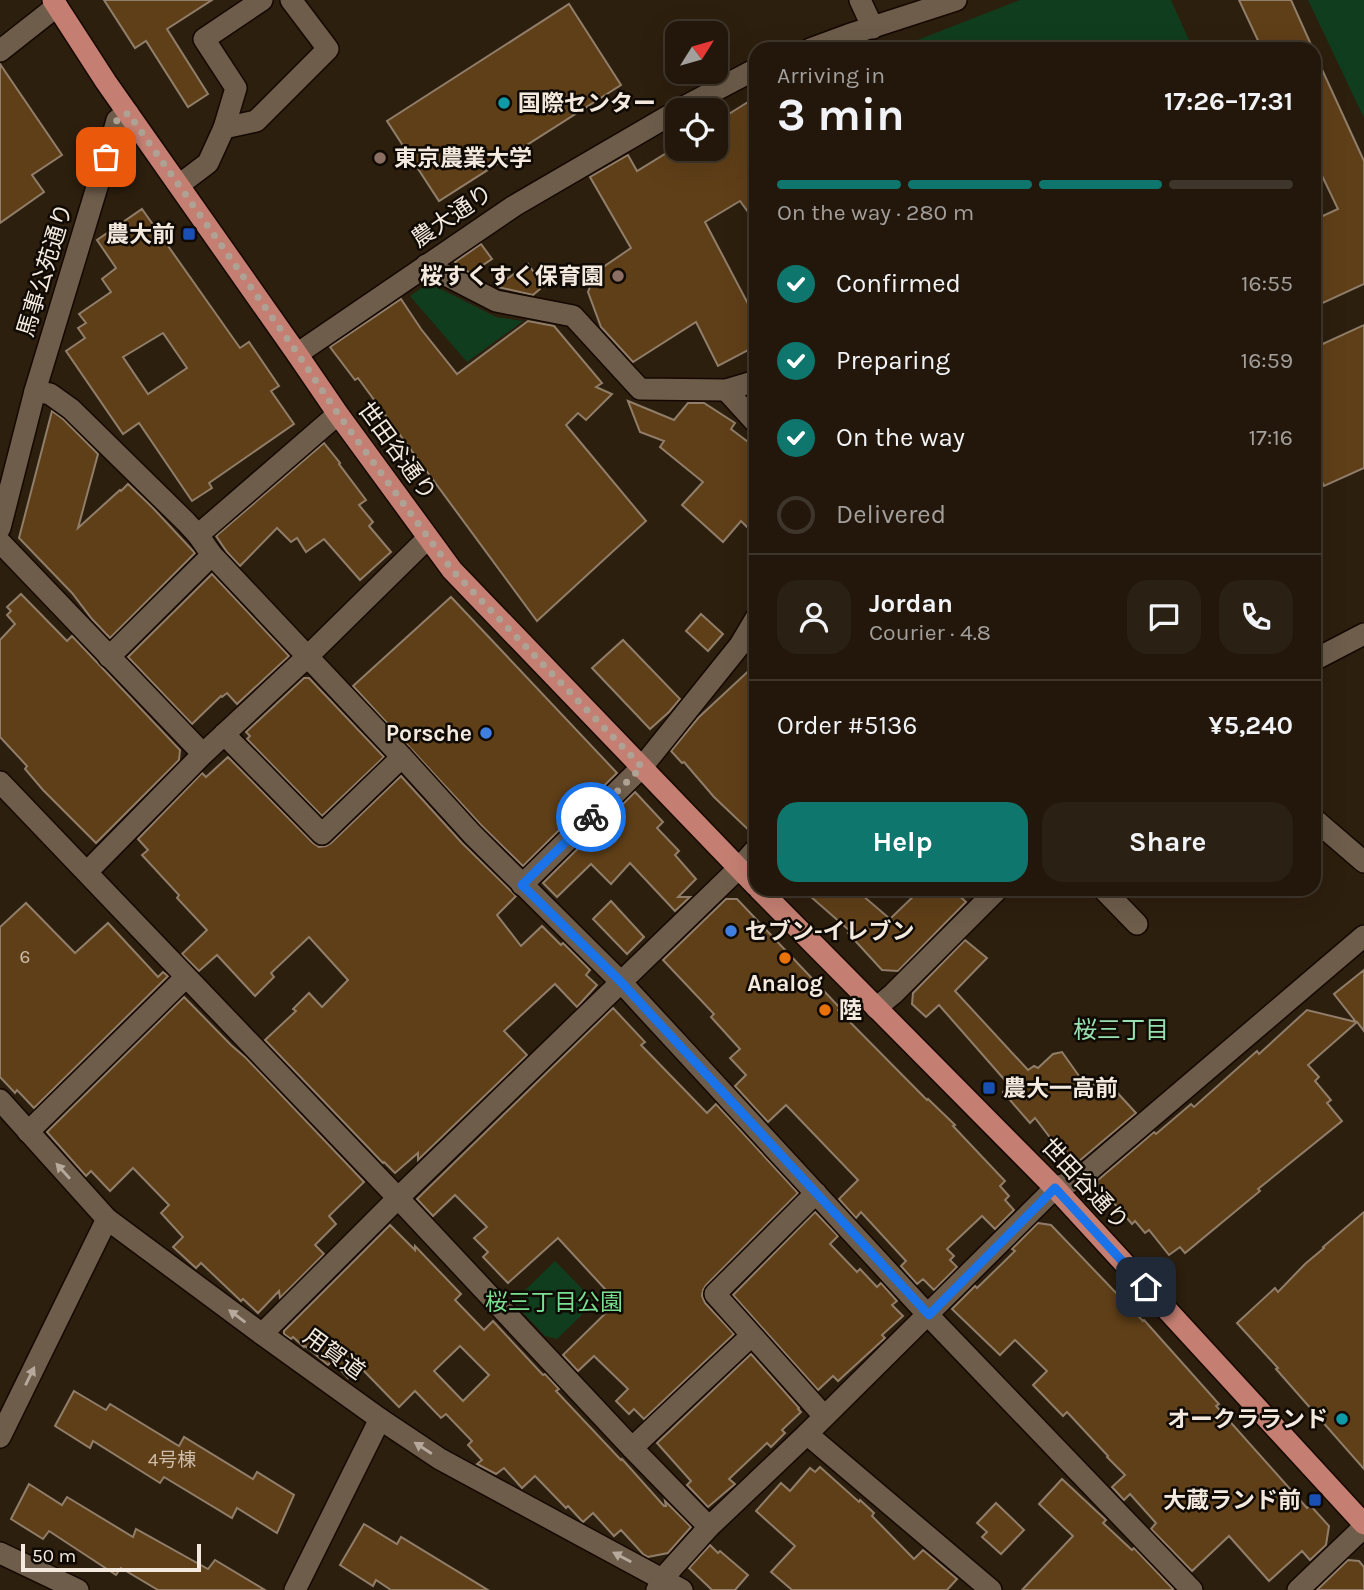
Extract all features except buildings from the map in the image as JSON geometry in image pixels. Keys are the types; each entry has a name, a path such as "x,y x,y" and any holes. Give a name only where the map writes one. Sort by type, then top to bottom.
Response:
{"main road":[{"name":"世田谷通り","path":"55,3 106,82 338,414 452,570 556,666 642,767 749,879"},
{"name":"世田谷通り","path":"765,896 1055,1188 1364,1526"}],"street":[{"path":"178,185 208,163 224,128 236,88 204,39 262,0"},
{"path":"224,128 257,121 328,49 291,0"},
{"path":"860,0 873,28"},
{"path":"829,42 956,0"},
{"path":"0,51 55,3"},
{"name":"農大通り","path":"702,98 749,73"},
{"name":"馬事公苑通り","path":"0,528 3,505 35,391 117,120 128,113"},
{"name":"農大通り","path":"298,354 514,206 665,119"},
{"path":"426,265 496,301 573,317 640,389 726,390 749,383"},
{"path":"726,390 749,416"},
{"path":"35,391 50,394 71,409 198,535 212,555 472,834 621,982 929,1315 1192,1590"},
{"path":"198,535 338,414"},
{"path":"87,872 202,754 307,657 428,538"},
{"path":"0,542 202,754"},
{"path":"109,657 212,555"},
{"path":"522,885 642,767 740,645 749,630"},
{"path":"1321,656 1364,634"},
{"path":"225,734 322,834 402,757"},
{"path":"0,782 709,1527"},
{"path":"1321,825 1364,862"},
{"path":"262,1334 749,857"},
{"path":"876,1009 991,896"},
{"path":"1110,896 1137,924"},
{"path":"660,1584 709,1527 929,1315 1055,1188 1080,1178 1364,936"},
{"path":"29,1132 186,977"},
{"name":"用賀道","path":"0,1100 107,1219 380,1419 440,1459 660,1584 682,1590"},
{"path":"816,1193 715,1294 824,1416"},
{"path":"0,1437 107,1219"},
{"path":"632,1448 751,1336"},
{"path":"295,1590 380,1419"},
{"path":"807,1434 990,1590"},
{"path":"1298,1590 1364,1526"},
{"path":"0,1553 78,1590"}],"green space":[{"path":"1020,0 1171,0 1190,42 912,42"},
{"path":"1308,0 1364,0 1364,118"},
{"path":"429,283 496,317 523,321 467,362 410,296"},
{"name":"桜三丁目公園","path":"555,1261 595,1302 557,1339 545,1336 513,1302"}],"way so far":[{"path":"106,157 117,120 128,113 338,414 452,570 642,767 591,817"}],"place":[{"name":"国際センター","path":"504,103"},
{"name":"東京農業大学","path":"380,158"},
{"name":"農大前","path":"189,234"},
{"name":"桜すくすく保育園","path":"618,276"},
{"name":"Porsche","path":"486,733"},
{"name":"セブン-イレブン","path":"731,931"},
{"name":"Analog","path":"785,958"},
{"name":"陸","path":"825,1010"},
{"name":"農大一高前","path":"989,1088"},
{"name":"オークラランド","path":"1342,1419"},
{"name":"大蔵ランド前","path":"1315,1500"}],"district":[{"name":"桜三丁目","path":"1121,1030"}],"route":[{"path":"591,817 522,885 621,982 929,1315 1055,1188 1146,1287"}]}
